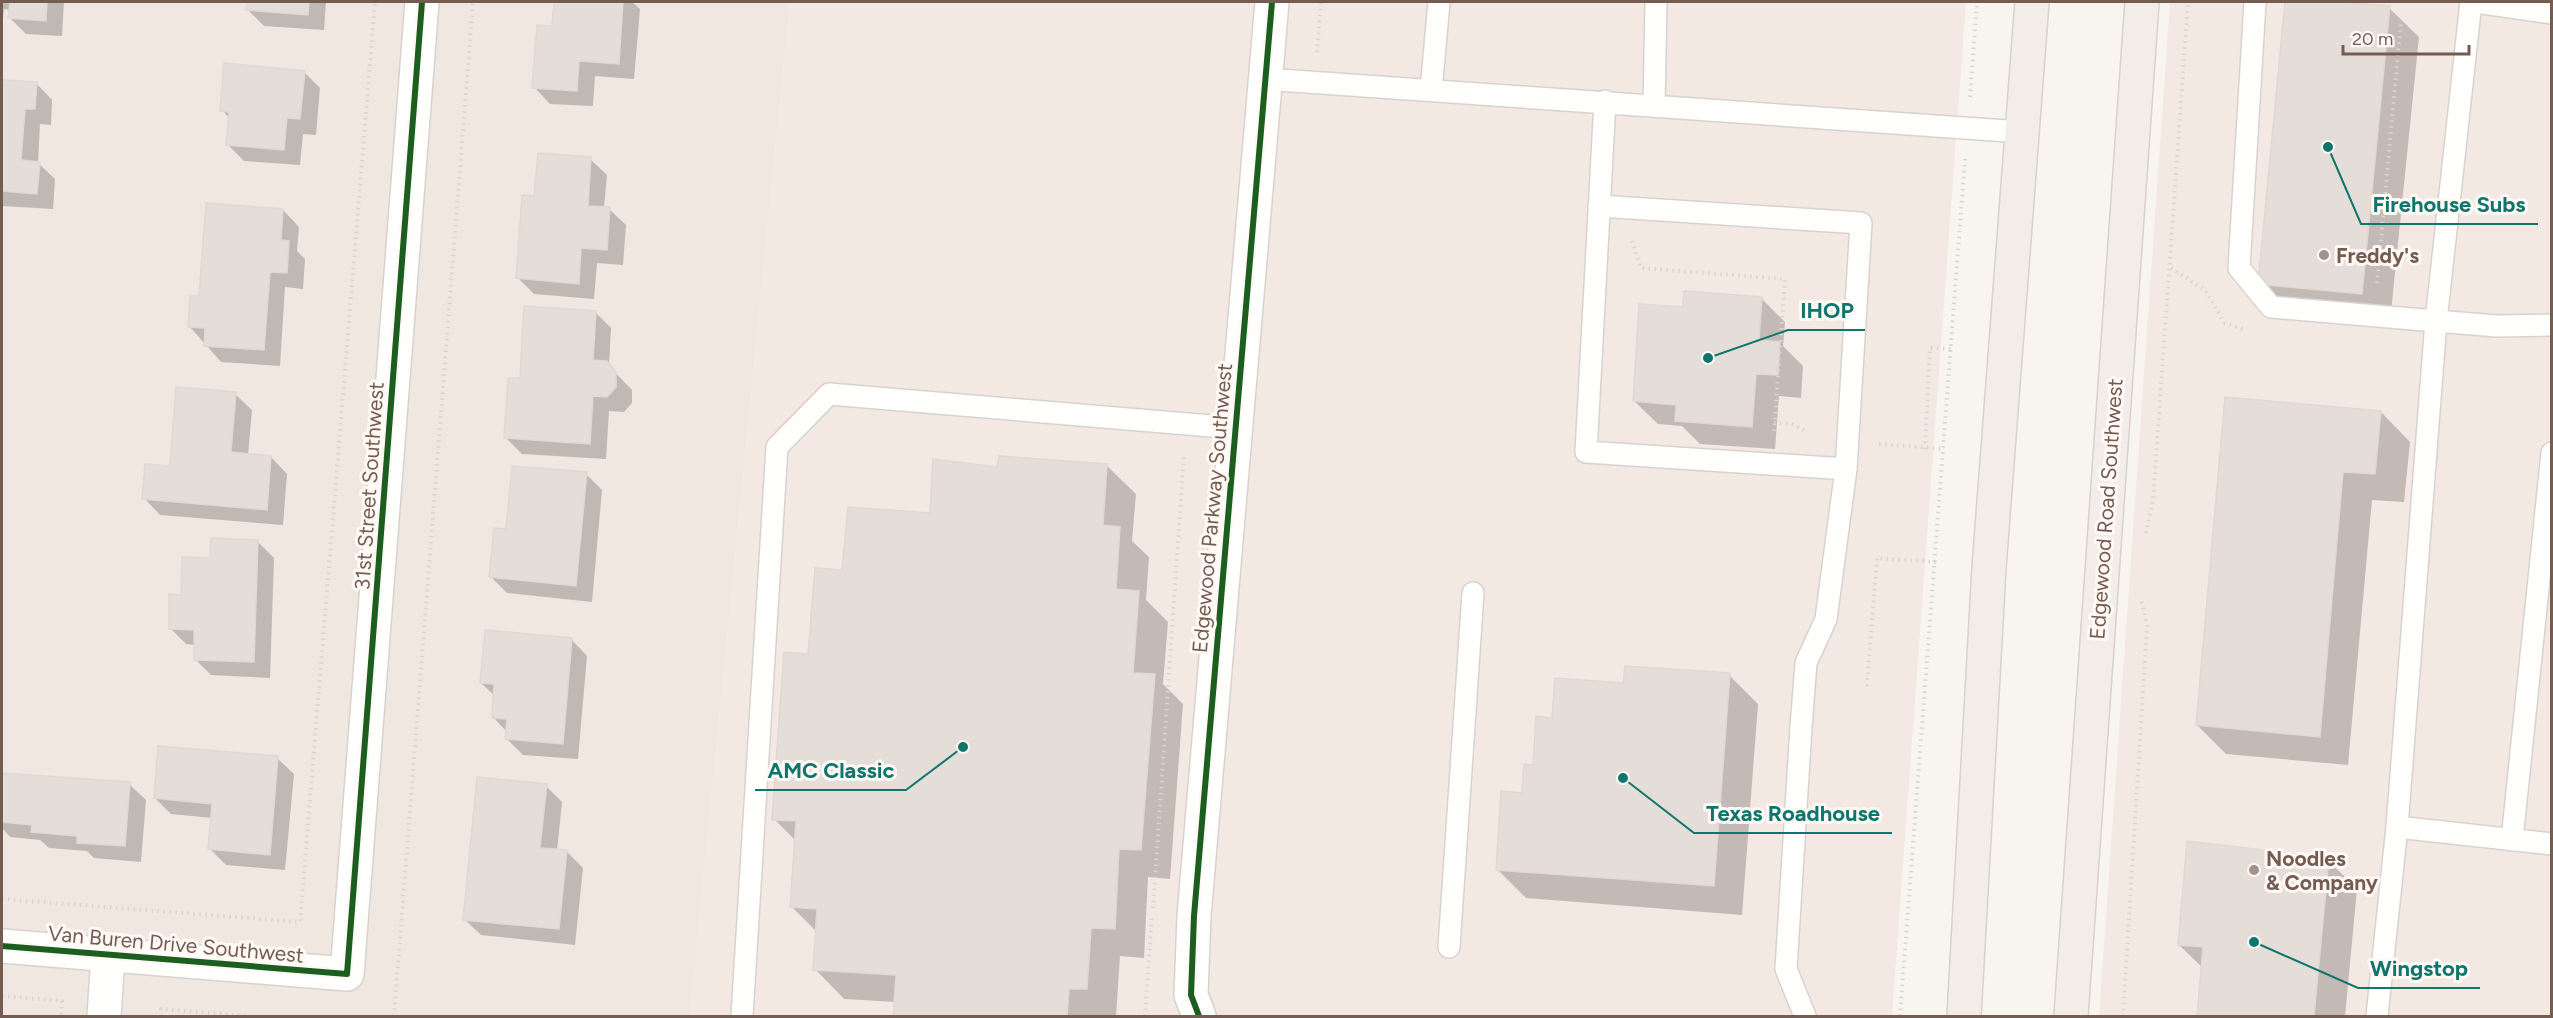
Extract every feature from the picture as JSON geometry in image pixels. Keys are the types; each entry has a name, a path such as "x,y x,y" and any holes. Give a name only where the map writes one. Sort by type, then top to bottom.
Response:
{"main road":[{"path":"1964,1017 1989,568 2032,2"},
{"name":"Edgewood Road Southwest","path":"2071,1017 2142,2"}],"street":[{"name":"31st Street Southwest","path":"347,974 422,2"},
{"name":"Edgewood Parkway Southwest","path":"1200,1017 1191,995 1194,916 1272,2"},
{"name":"Van Buren Drive Southwest","path":"2,946 347,974"},
{"path":"104,1017 108,956"}],"lane":[{"path":"1431,90 1439,2"},
{"path":"1654,105 1656,2"},
{"path":"2255,2 2239,268 2271,307 2497,326 2552,325"},
{"path":"2378,1017 2397,827 2436,321 2471,2"},
{"path":"2476,2 2552,13"},
{"path":"1265,79 1605,101 2022,132"},
{"path":"1605,101 1609,207 1586,452 1846,469"},
{"path":"1609,207 1861,223 1846,469 1826,619 1806,663 1801,727 1786,969 1805,1017"},
{"path":"742,1017 777,447 829,394 1235,428"},
{"path":"2512,840 2552,453"},
{"path":"1449,947 1473,593"},
{"path":"2397,827 2552,844"}],"path":[{"path":"2,899 300,922 375,2"},
{"path":"393,1017 473,2"},
{"path":"1315,82 1321,2"},
{"path":"1900,1017 1977,2"},
{"path":"2144,543 2153,500 2188,2"},
{"path":"2374,316 2401,20"},
{"path":"1609,207 1641,268 1785,279 1774,441"},
{"path":"2170,268 2205,290 2225,323 2254,333"},
{"path":"1944,449 1924,449 1930,348 1951,349"},
{"path":"1145,1017 1186,424"},
{"path":"1867,686 1877,558 1936,562"},
{"path":"2123,1017 2147,626 2141,596"},
{"path":"2,996 62,1001 61,1017"},
{"path":"161,1017 161,1010 249,1017"}],"shaded area":[{"path":"2,2 790,2 690,1016 2,1016"},
{"path":"790,2 1966,2 1892,1016 690,1016"},
{"path":"2170,2 2551,2 2551,1016 2099,1016"}],"building":[{"path":"10,2 47,2 46,21 8,18"},
{"path":"247,2 309,2 308,15 246,10"},
{"path":"554,2 623,2 619,64 579,61 577,91 532,88 537,25 552,26"},
{"path":"2285,2 2340,2 2390,6 2362,294 2258,284"},
{"path":"224,63 305,71 300,119 287,118 284,150 226,145 229,112 220,111"},
{"path":"2,80 37,82 35,109 25,109 21,160 40,162 37,194 2,191"},
{"path":"538,153 591,157 588,206 610,207 607,250 581,248 579,284 516,278 522,195 534,196"},
{"path":"206,203 283,209 281,240 289,241 287,273 270,272 264,350 204,346 205,328 188,327 190,296 199,296"},
{"path":"1684,291 1762,297 1759,340 1780,342 1778,375 1756,374 1752,427 1675,421 1676,405 1633,401 1639,304 1683,307"},
{"path":"524,306 596,311 593,360 607,361 616,372 616,387 607,397 593,396 590,444 504,438 508,378 520,378"},
{"path":"176,387 236,392 231,452 271,456 267,510 142,499 145,464 170,466"},
{"path":"2225,397 2381,411 2375,474 2343,472 2320,737 2196,725"},
{"path":"999,456 1107,464 1103,525 1120,527 1116,589 1139,591 1133,673 1155,674 1141,850 1119,849 1115,929 1091,928 1087,989 1069,989 1067,1016 893,1016 896,975 813,970 817,909 790,907 796,821 772,820 784,652 808,654 815,568 842,570 848,507 930,513 933,459 997,467"},
{"path":"512,466 587,472 576,586 489,577 494,528 506,529"},
{"path":"211,538 258,540 254,662 194,660 194,630 169,629 169,594 181,595 182,557 210,558"},
{"path":"485,630 572,638 563,744 505,739 507,719 492,718 494,684 480,683"},
{"path":"1625,666 1730,673 1714,886 1496,870 1501,791 1522,793 1524,764 1533,765 1536,716 1552,718 1555,678 1623,683"},
{"path":"158,746 278,756 270,855 208,849 212,804 154,798"},
{"path":"2,773 130,782 125,846 77,843 77,836 31,832 32,825 2,822"},
{"path":"477,777 547,784 540,848 567,850 559,929 463,920"},
{"path":"2187,841 2329,858 2314,1016 2197,1016 2203,947 2178,945"}],"cycle path":[{"path":"2,946 347,974 422,2"},
{"path":"1199,1016 1191,995 1194,916 1272,2"}],"place":[{"name":"Firehouse Subs","path":"2328,147"},
{"name":"Freddy's","path":"2324,255"},
{"name":"IHOP","path":"1708,358"},
{"name":"AMC Classic","path":"963,747"},
{"name":"Texas Roadhouse","path":"1623,778"},
{"name":"Noodles & Company","path":"2254,870"},
{"name":"Wingstop","path":"2254,942"}]}
